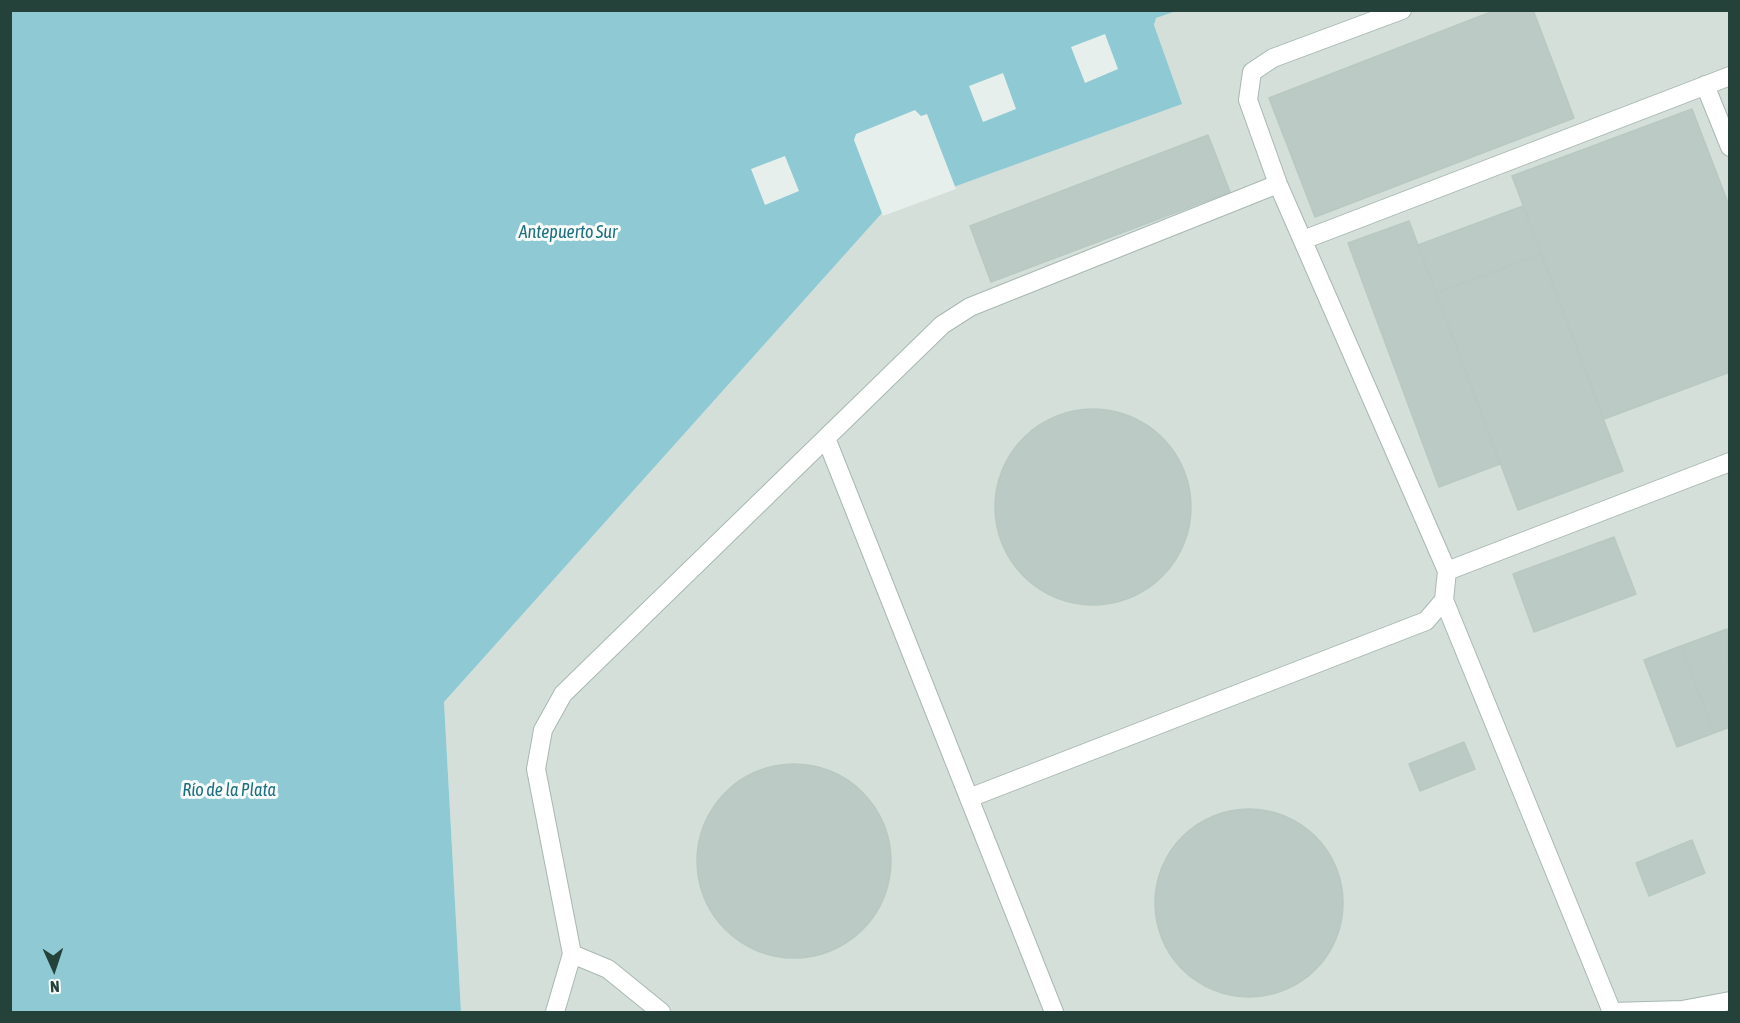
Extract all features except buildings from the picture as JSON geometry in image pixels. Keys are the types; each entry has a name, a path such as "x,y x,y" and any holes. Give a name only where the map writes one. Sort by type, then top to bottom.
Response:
{"lane":[{"path":"1402,10 1273,58 1252,72 1248,100 1278,184 1447,571 1444,600 1612,1012 1682,1010 1730,1001"},
{"path":"1303,240 1730,76"},
{"path":"1705,85 1730,147"},
{"path":"555,1012 572,954 536,769 543,730 563,694 942,325 970,307 1278,184"},
{"path":"826,438 1054,1012"},
{"path":"1447,571 1730,462"},
{"path":"969,798 1426,621 1444,600"},
{"path":"572,954 608,969 661,1012"}],"shaded area":[{"path":"1176,10 1729,11 1729,1012 461,1012 444,702 882,213 1181,104 1154,25 1156,18"}],"water":[{"path":"10,11 1176,11 1156,18 1154,25 1182,104 882,213 444,702 461,1012 11,1012"}],"pier":[{"path":"1105,34 1118,69 1085,83 1071,47"},
{"path":"1003,73 1016,109 983,122 969,86"},
{"path":"915,110 921,116 927,114 956,189 883,216 854,140 856,134"},
{"path":"785,156 799,191 765,205 751,169"}],"water label":[{"name":"Antepuerto Sur","path":"568,232"},
{"name":"Río de la Plata","path":"229,790"}]}
